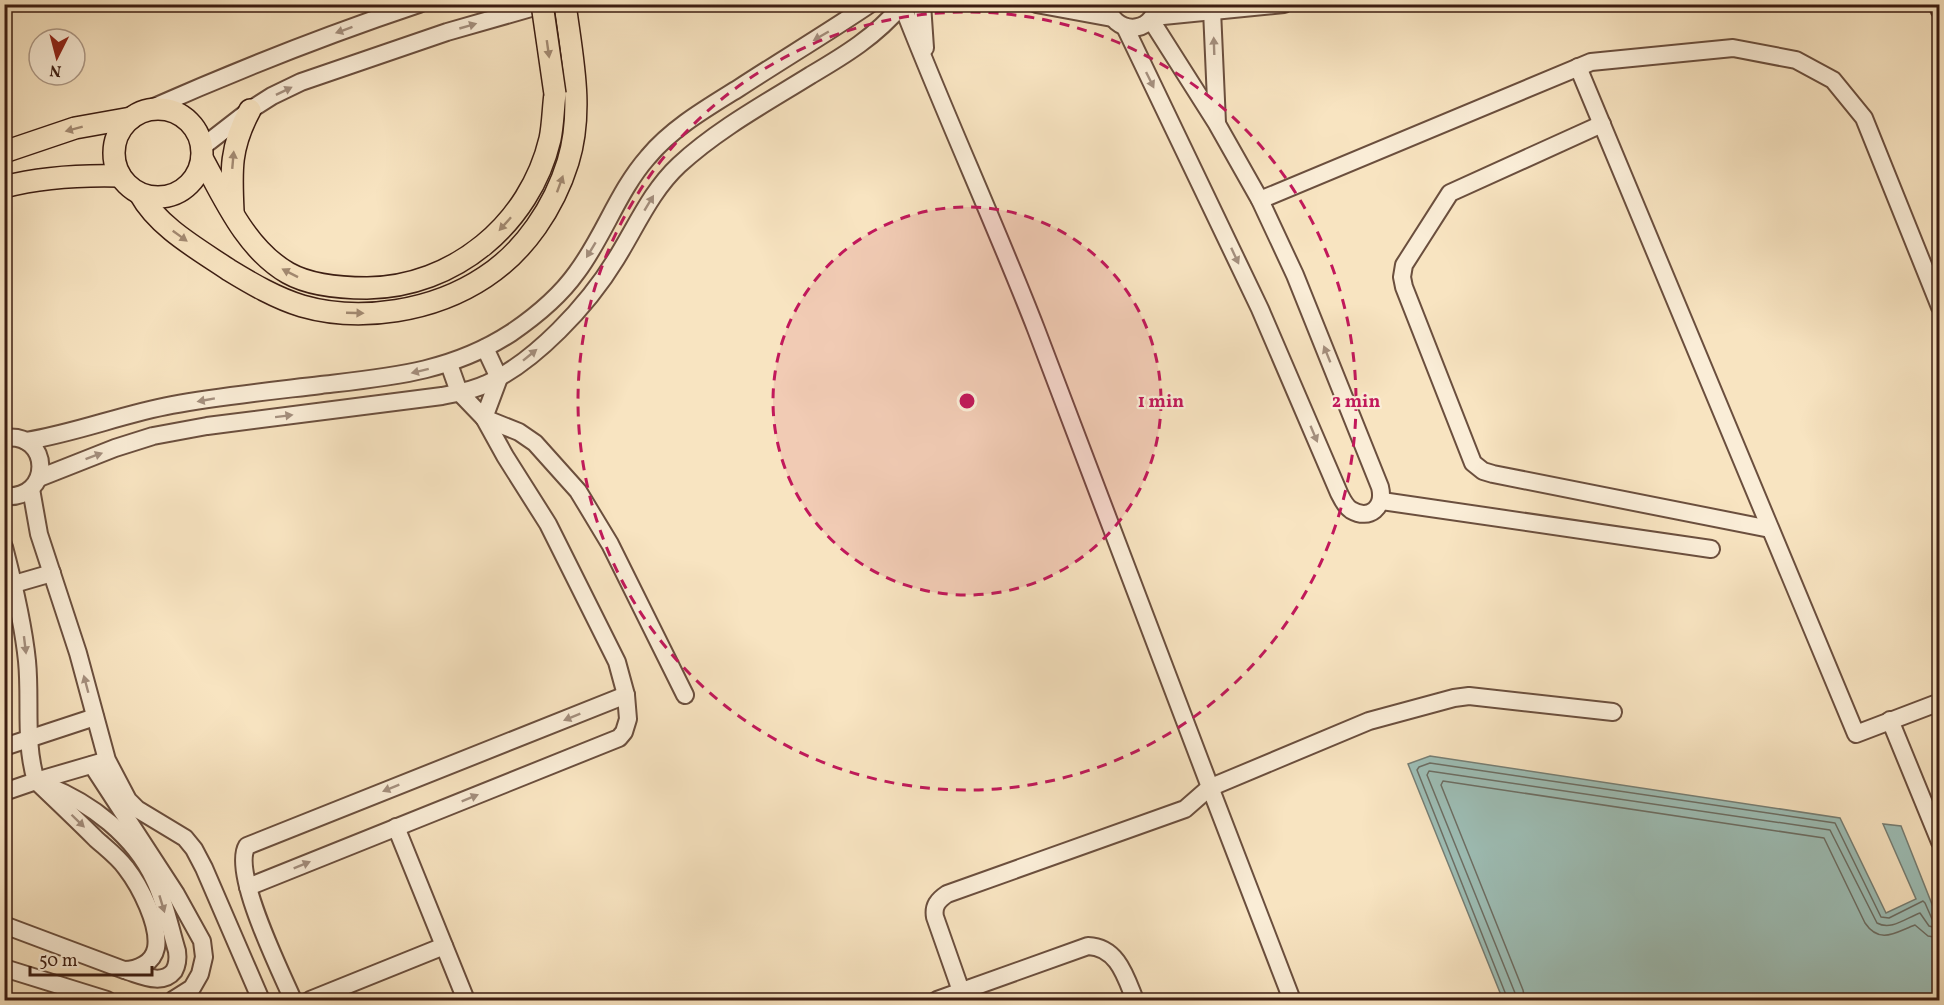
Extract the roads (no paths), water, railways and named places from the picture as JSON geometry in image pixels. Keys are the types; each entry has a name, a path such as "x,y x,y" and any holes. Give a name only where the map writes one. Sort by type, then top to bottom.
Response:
{"main road":[{"path":"4,152 75,128 167,110 187,120 194,129 202,153 233,215 254,243 288,273 317,284 348,288 382,288 415,282 445,271 476,252 504,226 525,200 540,170 550,138 555,94 543,4"},
{"path":"140,194 144,202 169,227 219,263 268,293 303,306 341,312 379,314 420,306 453,294 486,277 512,254 534,231 556,195 569,160 575,126 577,93 566,4"},
{"path":"233,215 234,147 238,133 250,110"},
{"path":"138,115 120,130 114,145 114,161 120,176 129,187 140,194 158,197 184,189 196,175 202,153"},
{"path":"4,187 58,178 120,176"}],"street":[{"path":"138,115 212,81 419,4"},
{"path":"202,153 250,110 301,82 447,32 543,4"},
{"path":"12,435 74,431 169,406 219,397 379,379 412,373 449,364 485,348 533,317 551,302 577,273 632,179 647,157 669,135 870,4"},
{"path":"900,6 916,7 922,4 926,67"},
{"path":"1036,4 1114,17 1141,27 1154,14 1284,4"},
{"path":"1937,4 1940,11"},
{"path":"900,6 1035,327 1209,788 1292,1000"},
{"path":"4,496 19,496 35,483 114,448 153,436 207,426 364,407 459,392 485,385 498,378 528,357 552,336 593,294 655,194 679,165 737,121 852,51 882,27 900,6"},
{"path":"1212,10 1217,124"},
{"path":"1114,17 1260,309 1345,505 1354,511 1365,513 1373,511 1382,501 1380,487 1300,286 1260,200 1154,14"},
{"path":"1260,200 1591,62 1732,48 1796,60 1833,80 1864,118 1940,308"},
{"path":"1578,67 1856,734 1940,702"},
{"path":"1602,124 1450,193 1404,265 1402,278 1404,287 1473,463 1483,471 1493,474 1770,529"},
{"path":"484,418 498,378 485,348"},
{"path":"248,887 619,738 624,732 628,719 626,695 617,662 548,524 484,418 459,392 449,364"},
{"path":"484,418 519,432 535,443 578,491 610,544 685,695"},
{"path":"12,435 36,451 39,457 41,471 35,483 39,534 78,653 95,717 100,762 202,941 204,957 200,974 192,988 173,1000"},
{"path":"1382,501 1711,549"},
{"path":"4,547 21,611 27,662 28,738 31,765 36,781 125,866 140,890 151,915 158,940 155,953 145,964 139,968 124,970 117,968"},
{"path":"14,584 51,573"},
{"path":"293,1000 253,906 243,855 249,844 626,695"},
{"path":"961,991 935,917 934,910 939,899 947,894 1185,809 1209,788 1369,721 1469,696 1613,712"},
{"path":"4,747 95,717"},
{"path":"1890,720 1940,842"},
{"path":"4,792 100,762"},
{"path":"100,762 137,809 185,838 194,849 261,1000"},
{"path":"4,925 117,968 153,979 160,979 173,972 178,962 155,881 143,858 109,822 72,797 36,781"},
{"path":"396,827 466,1000"},
{"path":"310,1000 444,946"},
{"path":"937,1000 1080,947 1096,946 1114,957 1122,969 1135,1000"},
{"path":"4,968 107,1000"},
{"path":"160,979 168,1000"}],"water":[{"path":"1430,756 1840,818 1886,913 1916,899 1883,824 1901,826 1939,922 1939,1000 1503,1000 1408,764"}]}
